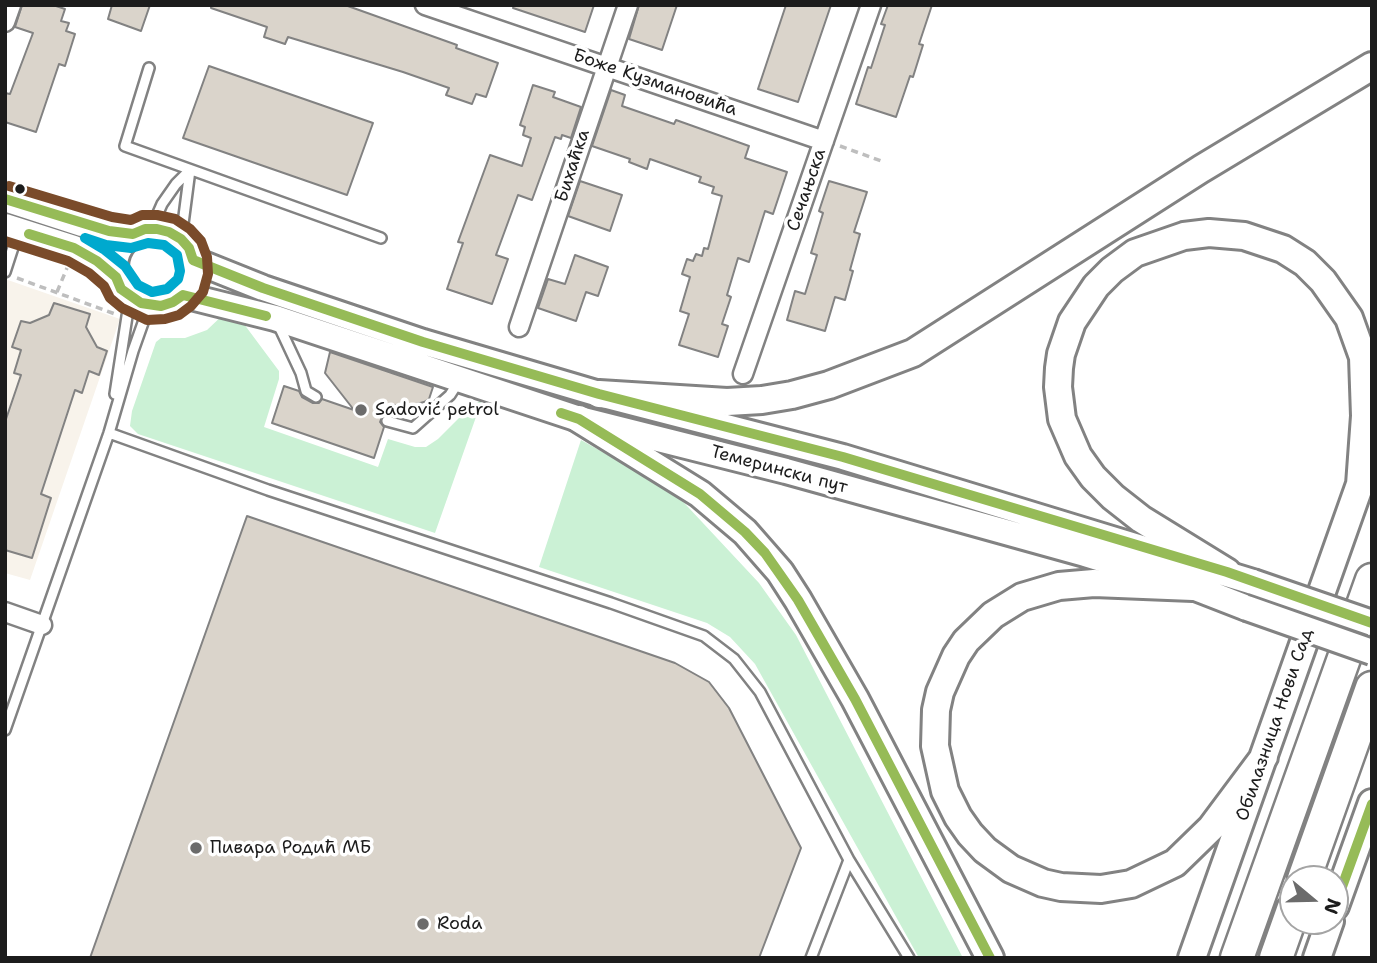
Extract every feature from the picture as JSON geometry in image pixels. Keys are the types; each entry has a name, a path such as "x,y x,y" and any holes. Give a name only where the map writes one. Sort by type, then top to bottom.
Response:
{"highway":[{"path":"1237,958 1372,580"},
{"path":"1309,865 1372,688"},
{"path":"1276,958 1284,935"}],"main road":[{"path":"599,394 727,402 762,400 829,386 913,353 1201,169 1372,66"},
{"path":"5,199 82,225 142,232 169,232 189,248 194,272 191,285 183,295 161,306 130,300 97,261 74,248 12,228"},
{"path":"130,300 114,265 124,242 142,232"},
{"path":"1227,572 1142,519 1113,497 1082,462 1071,445 1062,419 1059,368 1072,322 1096,286 1135,253 1184,236 1209,233 1244,236 1283,249 1305,263 1323,281 1349,318 1363,357 1366,416 1360,485"},
{"name":"Темерински пут","path":"193,260 263,288 424,342 599,394 843,457 1227,572 1372,624"},
{"name":"Темерински пут","path":"183,295 275,318 579,419 1072,550 1193,587 1372,652"},
{"path":"579,419 700,494 745,532 780,572 855,699 990,958"},
{"name":"Обилазница Нови Сад","path":"1192,958 1372,452"},
{"path":"1193,587 1094,583 1059,586 1023,597 993,615 966,641 940,692 936,710 935,746 945,791 970,834 1011,869 1043,883 1061,887 1088,890 1108,888 1147,878 1175,863 1187,853 1211,828 1264,757"},
{"path":"1349,867 1372,803"},
{"path":"1317,958 1325,935"}],"street":[{"path":"5,22 11,5"},
{"name":"Боже Кузмановића","path":"425,5 824,141"},
{"name":"Бихаћка","path":"519,327 628,5"},
{"name":"Сечањска","path":"743,374 872,5"},
{"path":"5,612 42,625"}],"lane":[{"path":"149,68 125,146 381,238"},
{"path":"142,232 176,184 190,170"},
{"path":"181,239 190,170"},
{"path":"5,273 12,228"},
{"path":"109,433 130,300"},
{"path":"5,730 109,433 133,351 130,300"},
{"path":"275,318 287,339 306,391 316,397"},
{"path":"387,421 413,428 450,395 459,381"},
{"path":"109,433 268,490 633,610 704,636 734,659 761,692 849,860 909,958"},
{"path":"811,958 849,860"}],"path":[{"path":"824,141 884,162"},
{"path":"5,273 130,300"}],"shaded area":[{"path":"5,279 120,319 30,580 5,573"}],"green space":[{"path":"226,312 233,313 244,324 279,371 264,427 378,467 388,439 415,447 426,447 438,439 471,406 482,400 435,533 138,434 130,426 132,411 156,342 161,338 185,338 207,330"},
{"path":"581,440 674,492 759,583 796,635 963,958 919,958 755,664 730,637 707,623 539,567"}],"building":[{"path":"22,5 53,5 65,9 61,21 69,23 66,31 75,34 65,66 59,64 36,132 5,122 5,93 10,94 33,33 15,27"},
{"path":"112,5 150,5 141,31 108,19"},
{"path":"211,5 345,5 457,45 456,48 498,63 486,97 476,94 472,104 446,95 449,88 403,72 288,37 285,44 264,37 267,27 211,8"},
{"path":"514,5 594,5 585,32 513,8"},
{"path":"639,5 677,5 662,50 629,39"},
{"path":"786,5 831,5 798,102 758,89"},
{"path":"888,5 932,5 919,44 923,45 913,77 910,76 896,117 856,104 885,25 881,24"},
{"path":"209,66 373,123 347,195 183,138"},
{"path":"533,85 555,92 553,97 581,107 571,138 562,135 561,139 555,137 532,200 518,195 496,255 508,259 492,304 447,289 463,243 458,242 490,155 522,166 531,138 523,135 525,127 520,125"},
{"path":"611,90 625,95 622,106 674,124 676,120 749,146 745,158 787,172 773,214 765,211 749,262 738,258 727,295 731,297 722,324 728,326 718,357 679,345 689,314 680,311 690,277 682,274 687,259 693,261 696,254 702,256 704,248 708,249 722,196 712,193 714,187 699,182 701,177 650,159 647,169 629,162 630,159 592,146"},
{"path":"580,181 622,195 610,231 568,216"},
{"path":"829,181 867,192 854,232 860,234 845,300 835,297 825,331 787,320 795,291 805,294 817,255 811,253 823,213 819,211"},
{"path":"575,255 608,267 598,296 586,292 576,321 538,308 548,279 565,284"},
{"path":"54,303 90,314 86,327 97,347 107,351 99,375 89,371 82,393 75,390 41,494 51,498 32,558 5,550 5,422 21,375 14,373 21,350 12,347 21,321 30,323 49,315"},
{"path":"330,352 433,387 429,399 424,402 409,406 392,405 389,414 382,417 380,422 384,427 374,458 272,423 284,386 299,391 302,397 313,403 319,403 322,399 354,410 325,373"},
{"path":"247,516 675,663 709,682 729,708 801,848 759,958 90,958"}],"transit line":[{"path":"5,241 68,261 89,273 104,286 110,298 122,308 147,320 179,315 191,306 203,292 208,274 207,257 201,241 175,219 157,215 142,215 131,220 112,217 9,186"},
{"path":"5,199 109,231 133,234 145,229 157,229 169,232 189,248 193,260 263,288 423,342 599,394 843,457 1227,572 1372,623"},
{"path":"29,234 74,248 97,261 116,277 121,289 141,303 161,306 183,295 266,316"},
{"path":"85,238 106,245 131,248 148,243 164,245 177,255 180,271 178,279 167,289 152,292 138,285 125,266 85,238"},
{"path":"561,413 579,419 700,494 745,532 765,553 798,600 855,699 990,958"},
{"path":"1349,867 1372,804"}],"place":[{"name":"Sadović petrol","path":"361,410"},
{"name":"Пивара Родић МБ","path":"196,848"},
{"name":"Roda","path":"423,924"}]}
